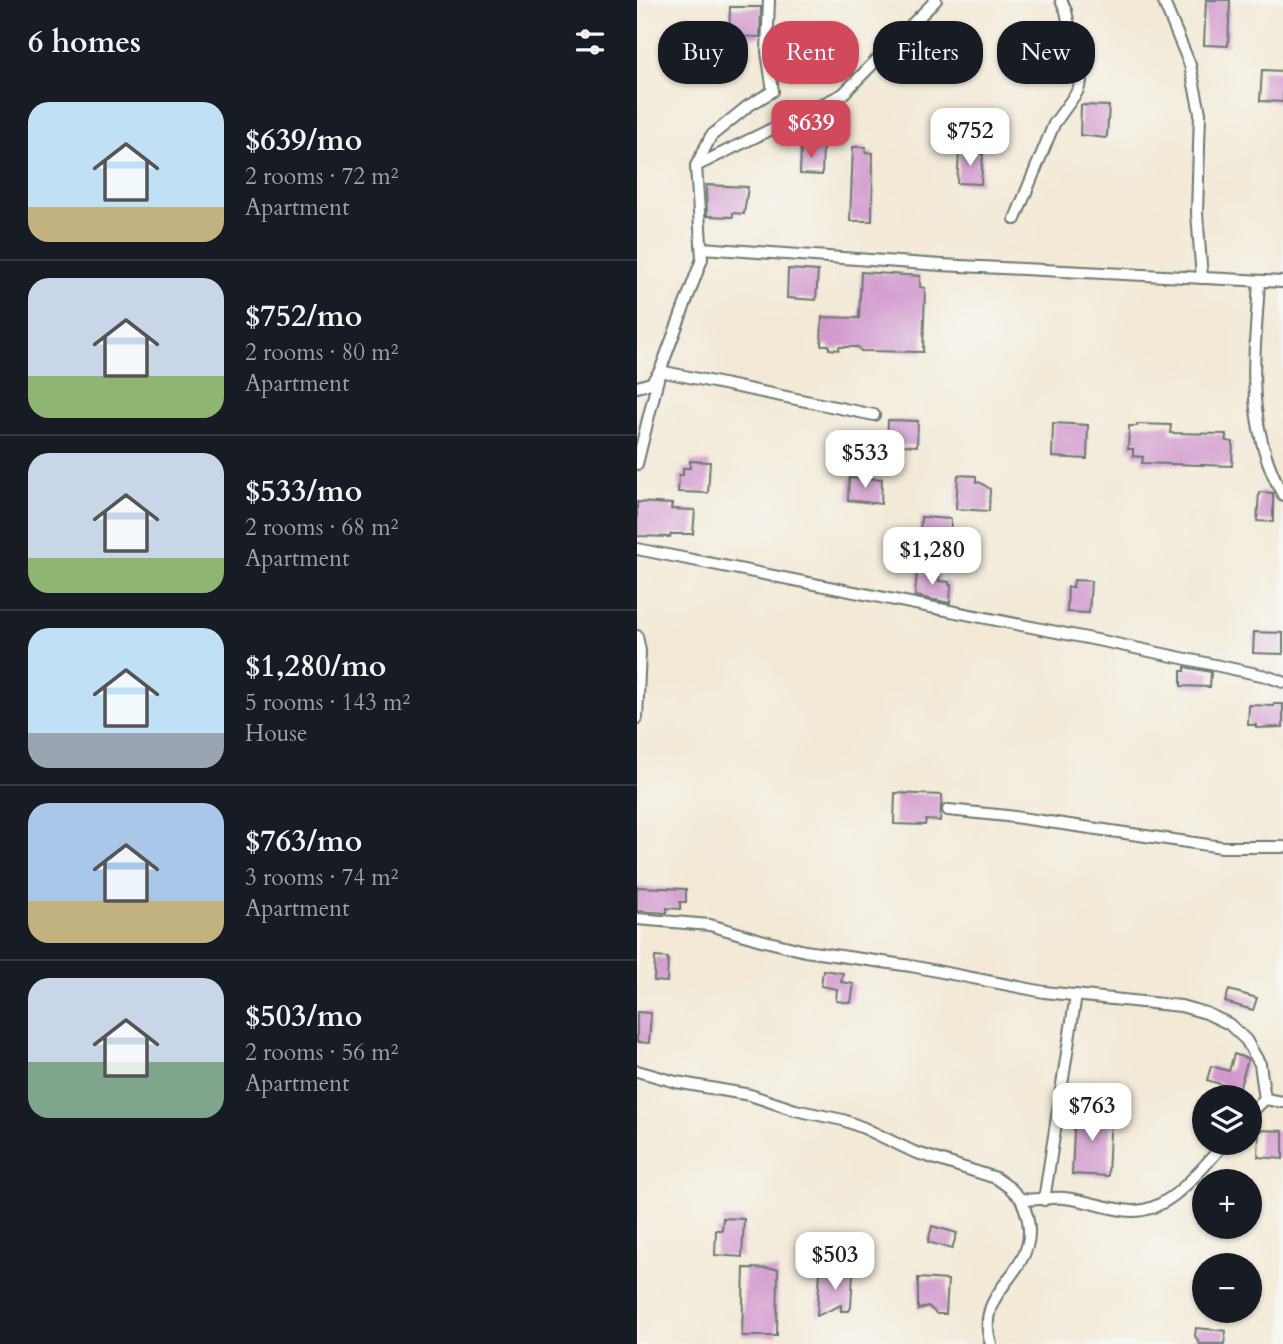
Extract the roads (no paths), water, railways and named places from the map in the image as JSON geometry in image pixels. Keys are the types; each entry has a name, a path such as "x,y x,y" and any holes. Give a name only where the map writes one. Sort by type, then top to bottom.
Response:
{"street":[{"path":"637,464 660,371 702,259 697,166 711,136 748,106 773,91 767,52 769,0"},
{"path":"697,166 843,94 936,0"},
{"path":"1015,219 1054,124 1077,92 1080,82 1066,11 1061,0"},
{"path":"1163,0 1190,65 1200,113 1197,213 1202,278"},
{"path":"702,248 941,265 1283,282"},
{"path":"1259,281 1254,403 1264,452 1283,495"},
{"path":"637,387 650,383 660,371"},
{"path":"660,371 874,415"},
{"path":"637,549 1107,642 1283,682"},
{"path":"637,636 641,651 637,718"},
{"path":"948,810 1222,847 1283,847"},
{"path":"637,919 711,925 805,951 911,966 1044,992 1181,1006 1206,1013 1229,1024 1246,1040 1260,1064 1265,1099"},
{"path":"1044,1199 1076,995"},
{"path":"637,1071 675,1082 751,1095 795,1110 843,1120 913,1152 996,1178 1010,1188 1021,1199 1030,1224 1027,1248 989,1310 987,1322 991,1344"},
{"path":"1265,1099 1283,1102"},
{"path":"1262,1102 1265,1099"},
{"path":"1021,1199 1063,1198 1133,1211 1147,1209 1161,1204 1187,1184 1214,1155"}]}
